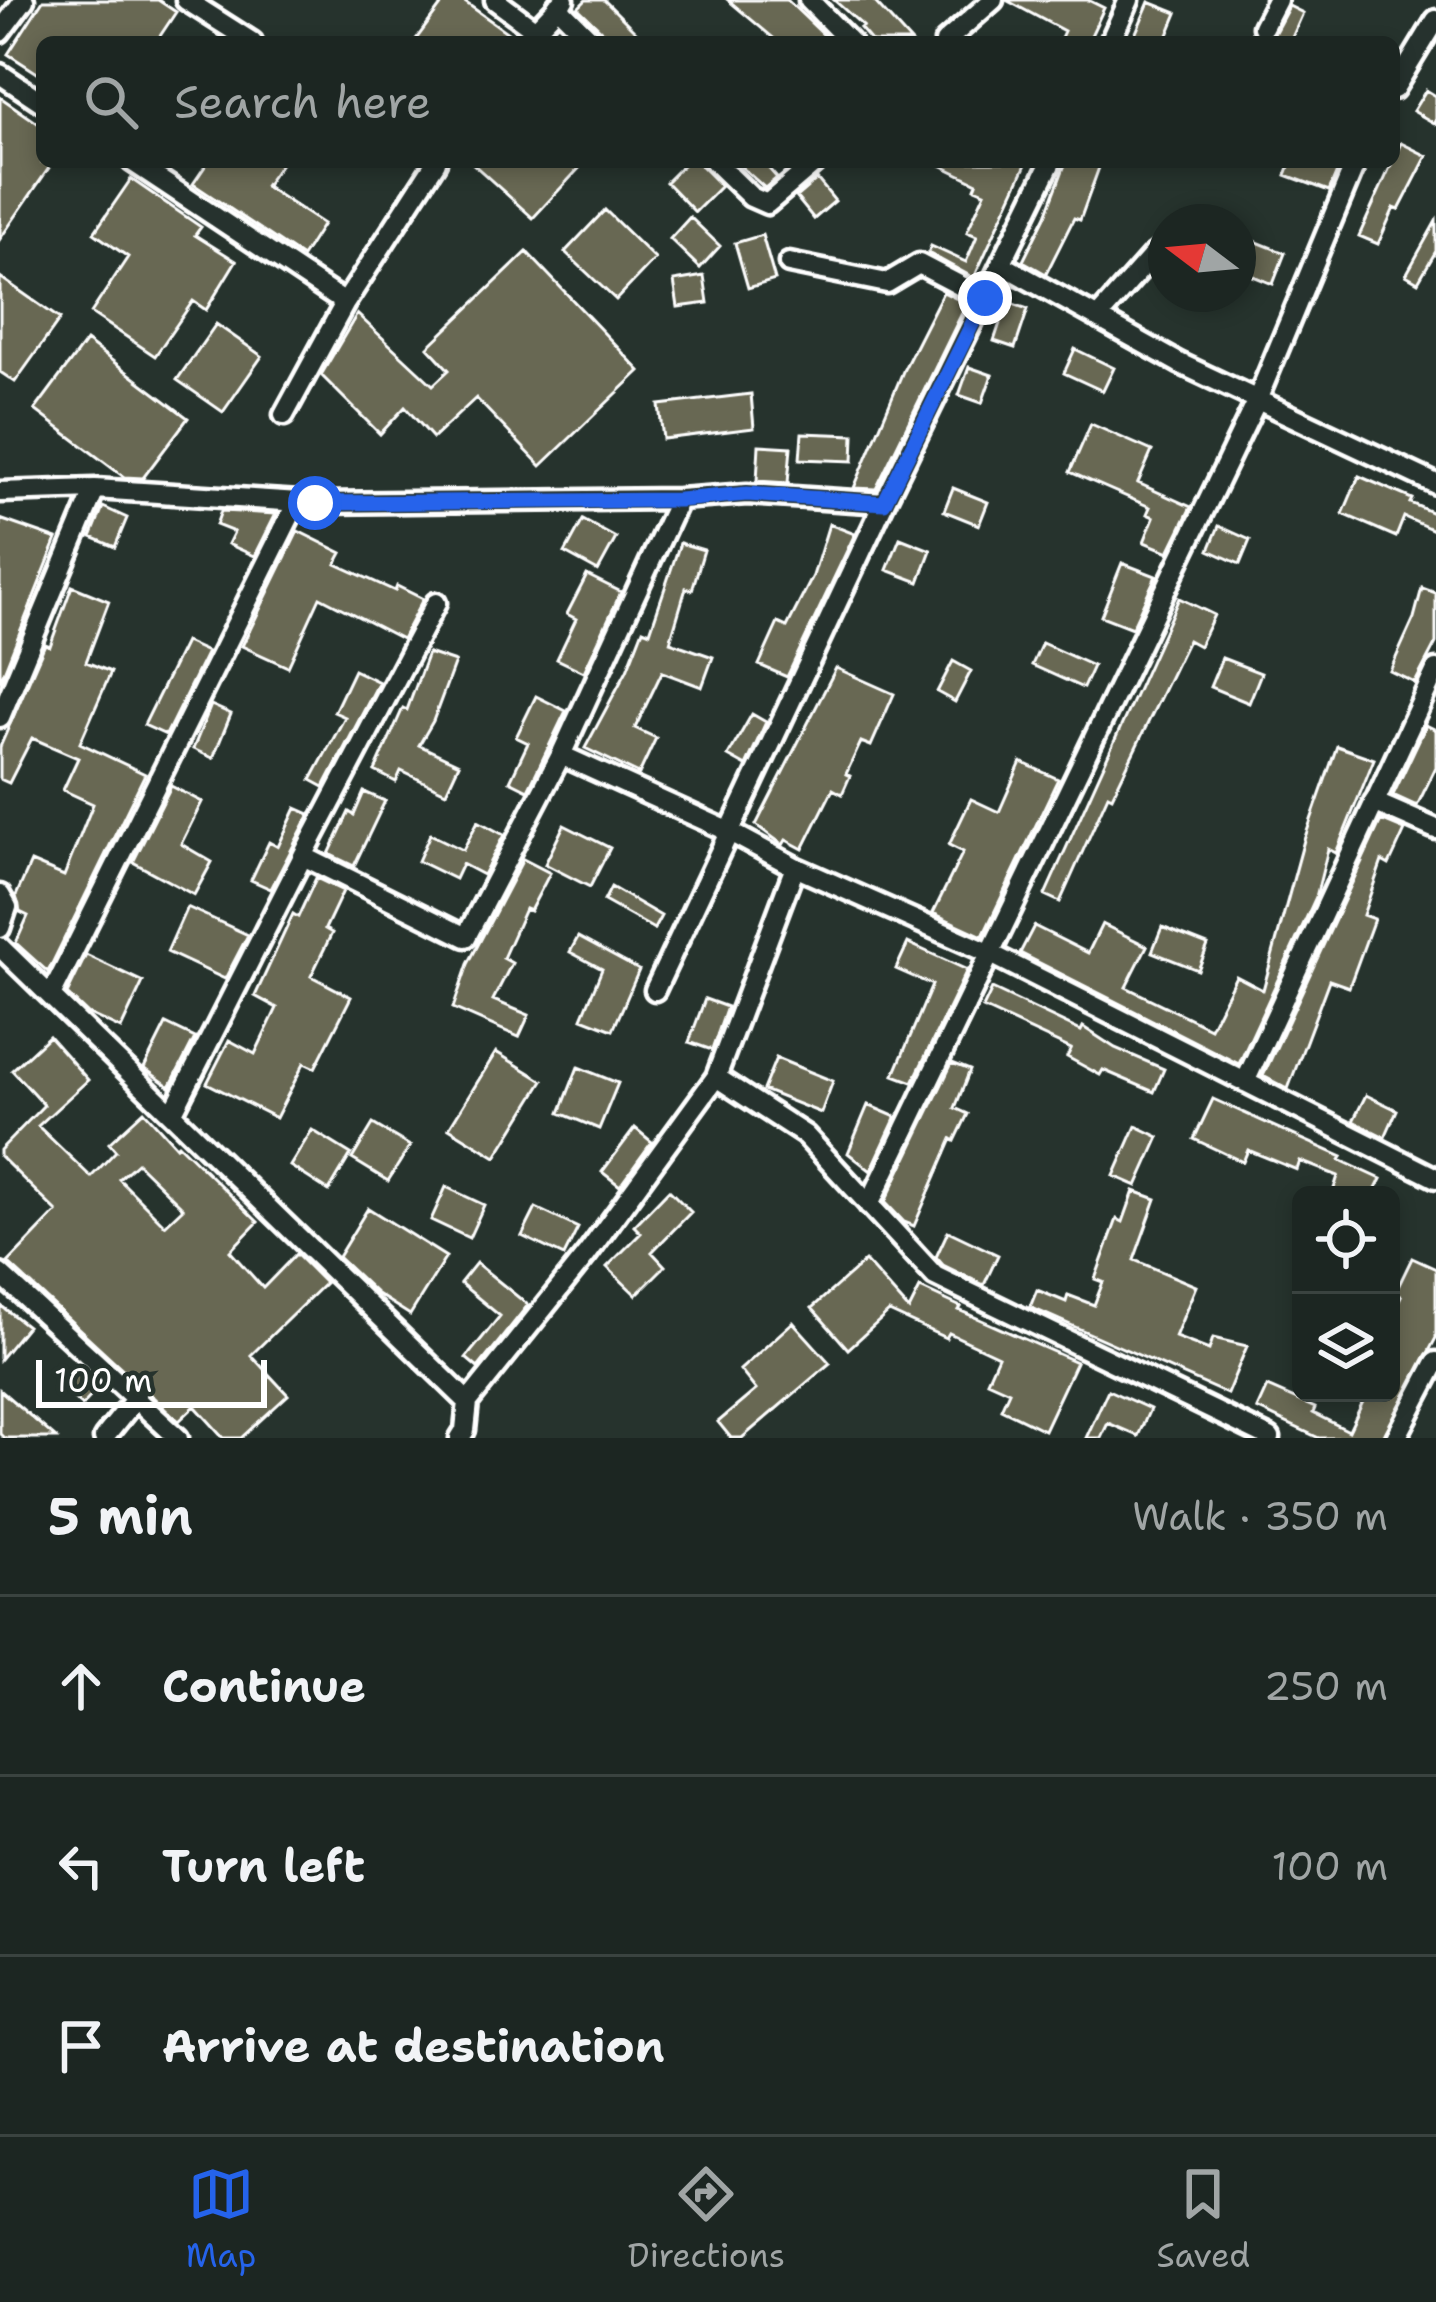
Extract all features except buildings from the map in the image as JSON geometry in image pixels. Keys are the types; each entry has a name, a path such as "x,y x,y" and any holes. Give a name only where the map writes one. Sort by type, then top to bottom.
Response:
{"street":[{"path":"0,32 24,0"},
{"path":"186,0 243,36"},
{"path":"495,0 529,35 560,3 588,36"},
{"path":"808,0 844,36"},
{"path":"952,36 993,0"},
{"path":"1113,36 1129,0"},
{"path":"1263,27 1277,0"},
{"path":"1400,79 1436,20"},
{"path":"0,74 36,98"},
{"path":"142,168 345,303"},
{"path":"284,415 345,303 432,168"},
{"path":"722,168 756,201 767,204 809,168"},
{"path":"655,990 1048,168"},
{"path":"869,1205 1257,400 1354,168"},
{"path":"1098,317 1148,261"},
{"path":"790,263 887,284 919,264 985,298"},
{"path":"1001,264 1257,400 1436,484"},
{"path":"0,492 94,490 297,502 679,500 747,494 884,503"},
{"path":"0,717 94,490"},
{"path":"303,856 466,937 561,755 679,500"},
{"path":"50,996 297,502"},
{"path":"172,1114 436,603"},
{"path":"1245,1082 1436,670"},
{"path":"561,755 795,867 989,952 1436,1178"},
{"path":"1375,802 1436,829"},
{"path":"466,1435 468,1402 587,1254 716,1076 795,867"},
{"path":"0,895 8,907 0,928"},
{"path":"0,947 468,1402"},
{"path":"716,1076 805,1135 935,1276 1270,1438"},
{"path":"0,1274 178,1438"},
{"path":"1396,1438 1436,1362"},
{"path":"104,1438 137,1397"}],"route":[{"path":"315,503 679,500 747,494 884,503 985,298"}]}
